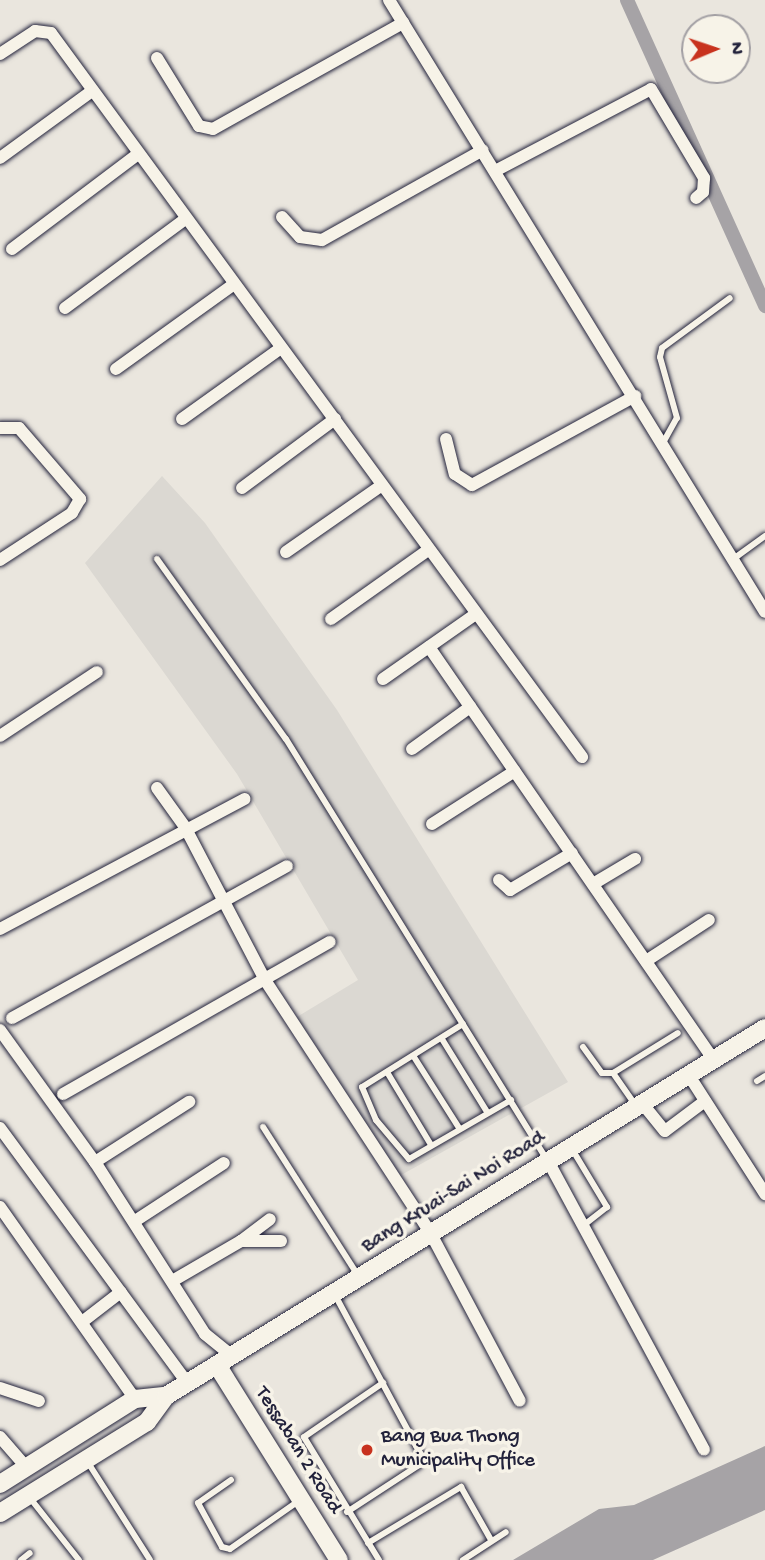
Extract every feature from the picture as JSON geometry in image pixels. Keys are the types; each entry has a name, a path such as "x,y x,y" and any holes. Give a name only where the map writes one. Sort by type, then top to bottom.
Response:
{"main road":[{"name":"Bang Kruai-Sai Noi Road","path":"0,1513 147,1422 166,1396 688,1074 764,1031"},
{"name":"Tessaban 2 Road","path":"224,1360 301,1499 339,1560"},
{"name":"Bang Kruai-Sai Noi Road","path":"0,1484 135,1399 166,1396"}],"street":[{"path":"389,0 736,556 765,612"},
{"path":"157,58 199,126 213,129 403,23"},
{"path":"0,54 45,30 184,220 335,419 428,550 582,757"},
{"path":"495,171 651,89 704,178 703,192 696,198"},
{"path":"0,158 92,91"},
{"path":"282,218 300,237 322,240 482,150"},
{"path":"12,249 138,154"},
{"path":"65,308 184,220"},
{"path":"116,369 233,285"},
{"path":"182,419 281,348"},
{"path":"446,439 456,474 472,485 635,397"},
{"path":"242,488 335,419"},
{"path":"0,428 19,428 80,499 72,513 0,560"},
{"path":"286,552 382,485"},
{"path":"331,619 428,550"},
{"path":"383,679 476,614"},
{"path":"429,647 713,1059"},
{"path":"0,736 97,672"},
{"path":"412,749 470,707"},
{"path":"432,824 515,771"},
{"path":"157,789 185,827 265,980 430,1232 520,1401"},
{"path":"0,929 185,827 245,799"},
{"path":"499,880 510,890 572,853"},
{"path":"593,884 635,859"},
{"path":"12,1018 287,866"},
{"path":"646,961 709,920"},
{"path":"63,1094 330,942"},
{"path":"0,1030 95,1161 224,1360"},
{"path":"688,1074 765,1194"},
{"path":"639,1105 666,1131 705,1101"},
{"path":"95,1161 189,1102"},
{"path":"1,1130 187,1383"},
{"path":"548,1161 704,1449"},
{"path":"135,1222 223,1163"},
{"path":"0,1207 135,1399"},
{"path":"174,1280 241,1241 270,1219"},
{"path":"241,1241 281,1241"},
{"path":"82,1322 121,1292"},
{"path":"0,1388 39,1401"},
{"path":"0,1437 26,1467"}],"lane":[{"path":"664,441 677,418 660,357 662,348 730,298"},
{"path":"736,556 765,536"},
{"path":"157,559 286,739 548,1161"},
{"path":"463,1024 361,1088 376,1120 405,1159 511,1100"},
{"path":"583,1046 602,1073 613,1073 678,1033"},
{"path":"442,1039 487,1112"},
{"path":"414,1057 459,1128"},
{"path":"387,1072 431,1145"},
{"path":"613,1073 639,1105"},
{"path":"757,1081 765,1076"},
{"path":"263,1127 359,1278"},
{"path":"571,1147 607,1207 583,1226"},
{"path":"334,1293 383,1383 421,1462 346,1512"},
{"path":"379,1560 346,1512 304,1434 383,1383"},
{"path":"86,1460 150,1560"},
{"path":"231,1480 198,1503 222,1547 230,1549 301,1499"},
{"path":"368,1543 461,1488 491,1540"},
{"path":"29,1496 79,1560"},
{"path":"463,1560 506,1532"},
{"path":"21,1560 30,1553"}],"shaded area":[{"path":"162,476 205,523 337,710 568,1082 394,1179 287,1023 358,980 237,774 85,563"},
{"path":"765,1446 765,1510 653,1560 513,1560 599,1509 634,1505"}],"waterway":[{"path":"627,0 765,306"}],"place":[{"name":"Bang Bua Thong Municipality Office","path":"367,1450"}]}
